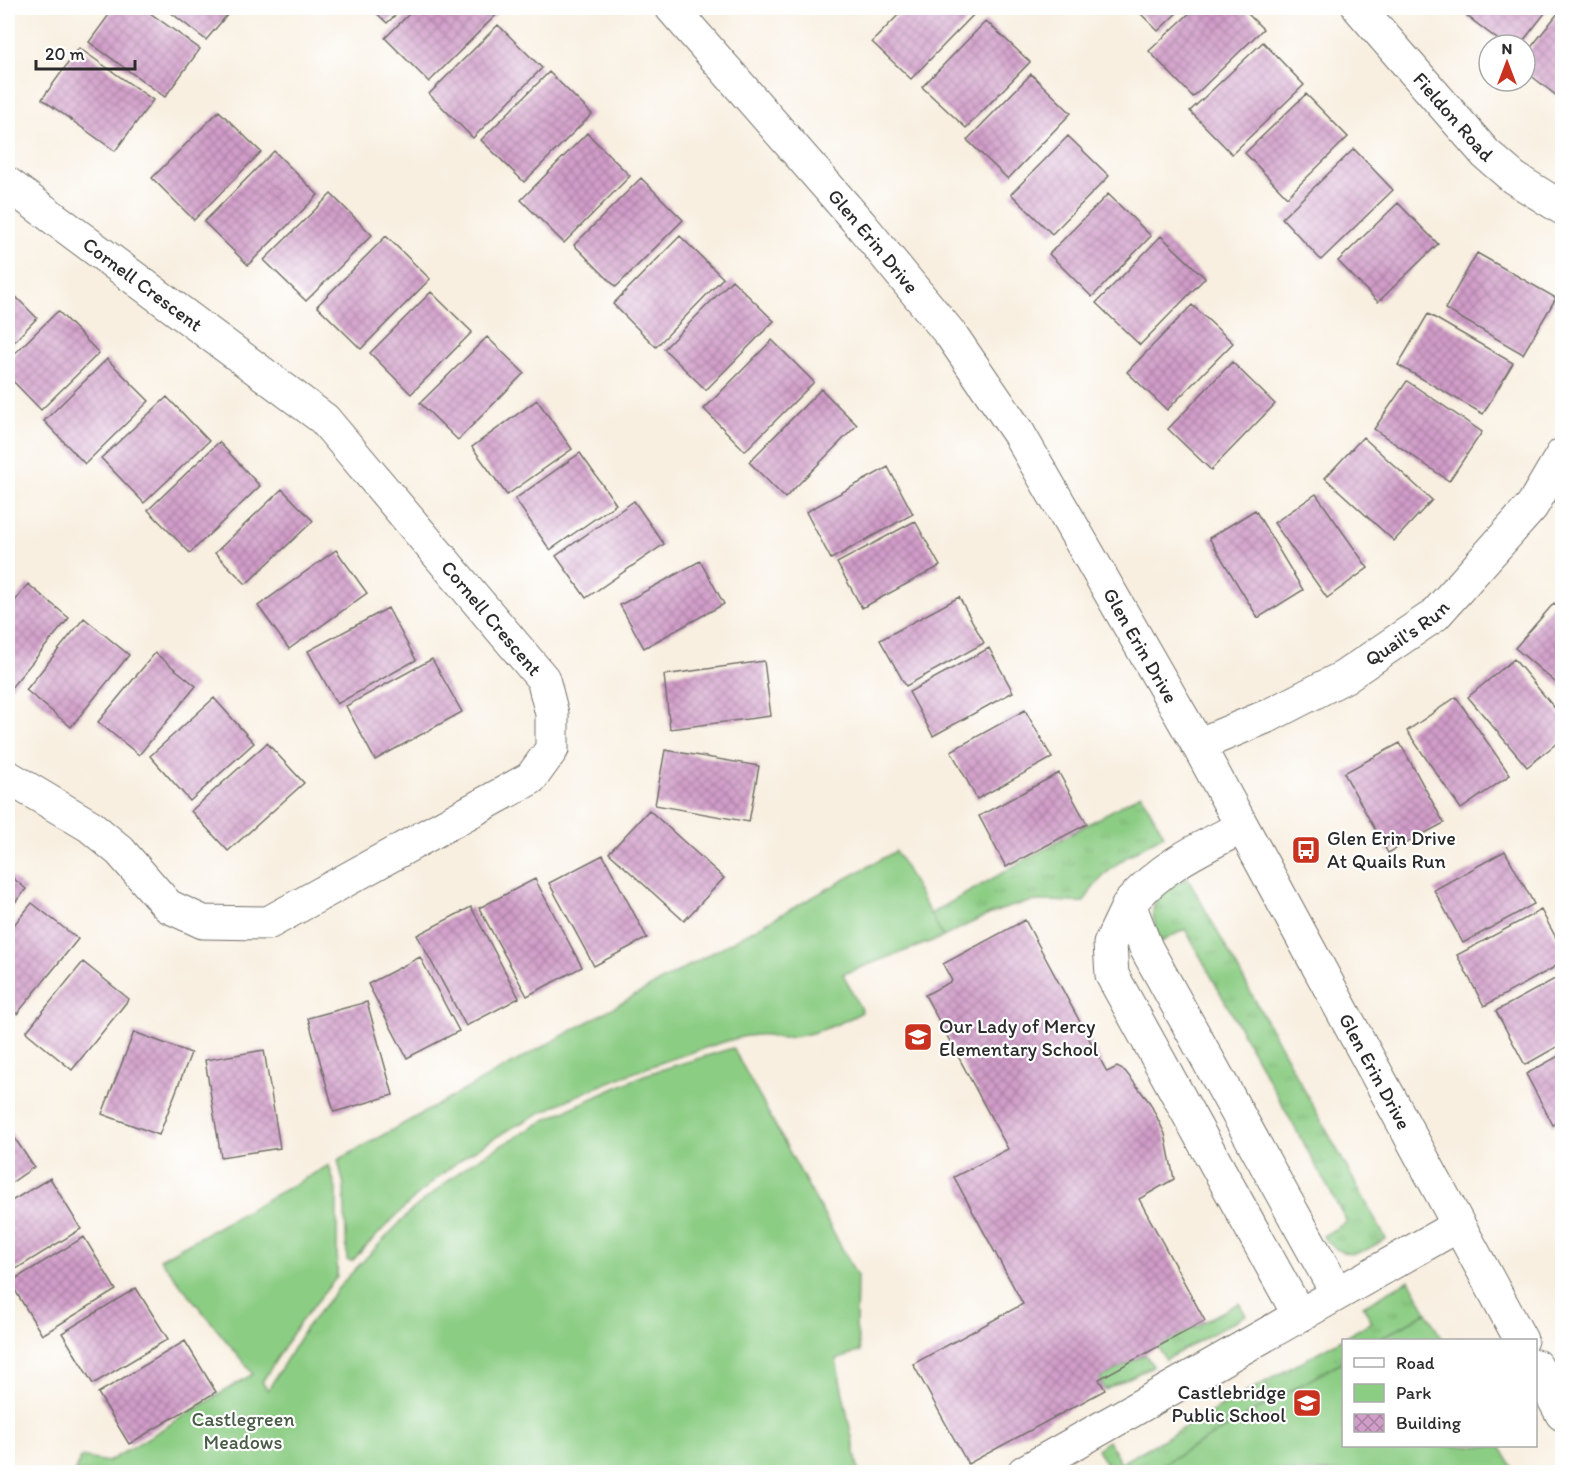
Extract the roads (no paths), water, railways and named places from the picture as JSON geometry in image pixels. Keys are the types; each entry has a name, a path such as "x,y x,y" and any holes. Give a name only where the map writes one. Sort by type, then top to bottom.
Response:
{"street":[{"name":"Glen Erin Drive","path":"672,8 861,225 952,336 1020,434 1198,745 1520,1339"},
{"name":"Fieldon Road","path":"1359,8 1486,154 1514,178 1563,208"},
{"name":"Cornell Crescent","path":"8,184 324,419 543,680 552,714 552,749 531,778 268,923 203,922 168,906 120,851 90,826 8,777"},
{"name":"Quail's Run","path":"1198,745 1270,715 1344,677 1435,615 1532,506 1563,455"},
{"path":"1242,827 1181,859 1148,882 1129,904 1110,944 1112,975 1299,1315"},
{"path":"1129,904 1146,948 1337,1293"},
{"path":"1024,1473 1457,1226"},
{"path":"1537,1368 1563,1414"}],"place":[{"name":"Glen Erin Drive At Quails Run","path":"1306,850"},
{"name":"Our Lady of Mercy Elementary School","path":"918,1037"},
{"name":"Castlebridge Public School","path":"1307,1403"}],"park label":[{"name":"Castlegreen Meadows","path":"243,1430"}]}
